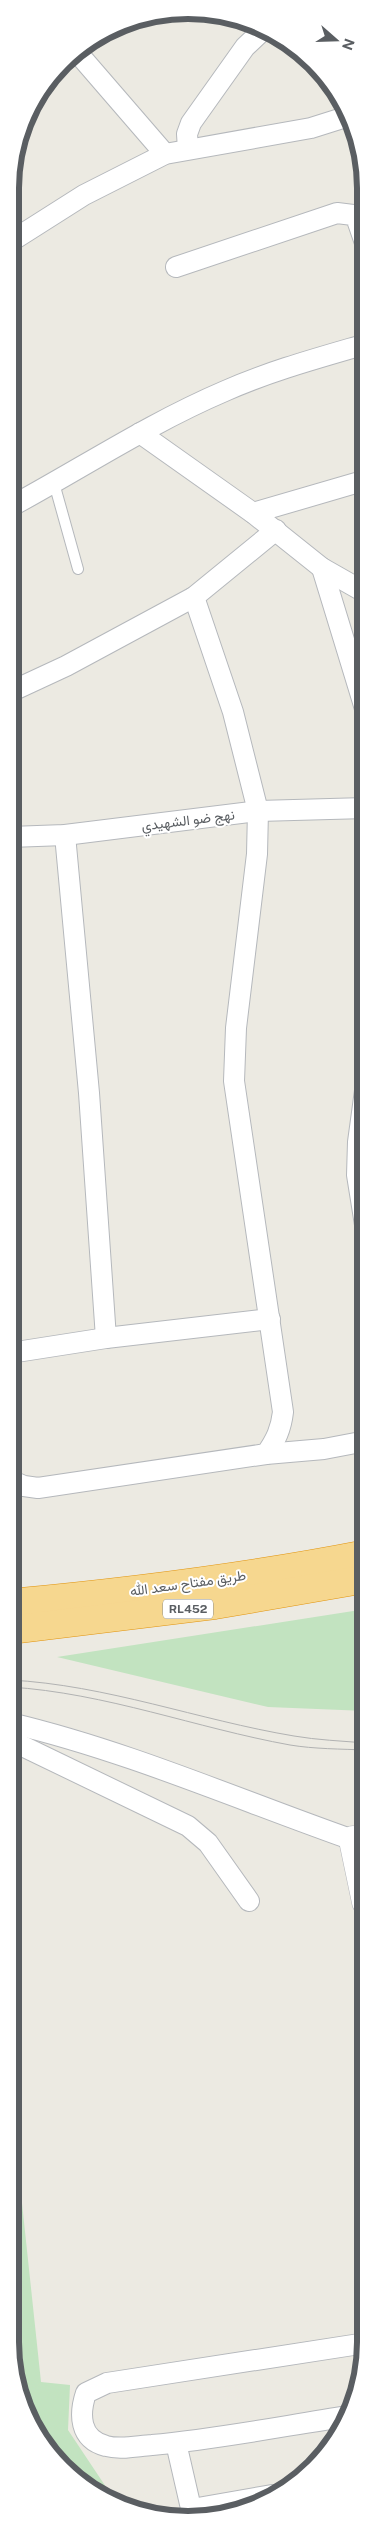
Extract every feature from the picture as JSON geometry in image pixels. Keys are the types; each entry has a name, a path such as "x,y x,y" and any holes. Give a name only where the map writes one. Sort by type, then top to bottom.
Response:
{"highway":[{"name":"طريق مفتاح سعد الله","path":"19,1602 101,1595 301,1567 357,1556"},
{"name":"طريق مفتاح سعد الله","path":"19,1629 215,1605 357,1581"}],"street":[{"path":"188,149 188,134 191,123 245,47 258,34"},
{"path":"81,57 165,154"},
{"path":"19,236 84,196 165,154 311,128 342,118"},
{"path":"176,267 337,213 353,214 357,220"},
{"path":"19,501 140,433 223,391 254,379 357,347"},
{"path":"140,433 254,513 322,568 357,588"},
{"path":"254,513 357,483"},
{"path":"19,688 66,666 194,597 276,530"},
{"path":"322,568 357,683"},
{"path":"194,597 233,712 258,811 257,854 234,1059 246,1166 283,1412 276,1442 266,1454"},
{"name":"نهج ضو الشهيدي","path":"19,837 66,834 258,811 357,808"},
{"path":"66,834 90,1093 106,1338"},
{"path":"19,1352 106,1338 270,1319"},
{"path":"19,1484 38,1488 266,1454 324,1449 357,1442"},
{"path":"19,1726 199,1782 273,1812 357,1841"},
{"path":"19,1744 188,1826 208,1843 249,1901"},
{"path":"340,2417 176,2442 118,2448 105,2446 92,2438 84,2427 80,2411 86,2393 107,2383 357,2344"},
{"path":"176,2442 192,2511"},
{"path":"205,2510 240,2502"}],"lane":[{"path":"54,483 78,569"}],"green space":[{"path":"357,1610 357,1711 268,1707 57,1657"},
{"path":"19,2175 41,2382 70,2385 68,2430 106,2487 103,2488 85,2476 68,2462 54,2445 41,2427 25,2386 20,2364 19,2342"}],"tram line":[{"path":"19,1681 46,1683 117,1696 294,1736 357,1742"},
{"path":"19,1688 81,1696 290,1745 357,1750"}]}
